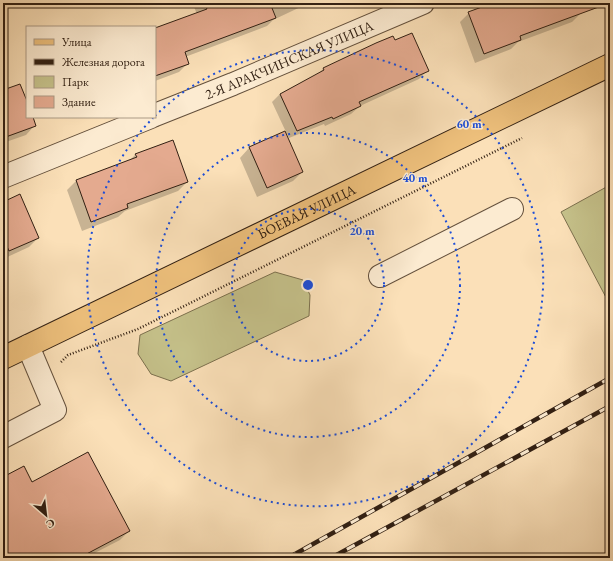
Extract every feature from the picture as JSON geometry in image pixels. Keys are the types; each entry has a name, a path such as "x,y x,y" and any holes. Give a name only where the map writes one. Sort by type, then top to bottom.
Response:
{"main road":[{"name":"БОЕВАЯ УЛИЦА","path":"3,358 610,65"}],"street":[{"name":"2-Я АРАКЧИНСКАЯ УЛИЦА","path":"156,115 233,84 423,3"},
{"path":"3,177 149,118"},
{"path":"380,276 512,209"},
{"path":"3,437 55,410 28,346"}],"path":[{"path":"43,380 68,355 138,329 522,138"}],"green space":[{"path":"610,185 610,305 561,212"},
{"path":"275,272 303,280 310,295 309,316 171,381 151,374 138,354 140,335"}],"building":[{"path":"204,3 270,3 276,18 185,52 189,64 156,76 156,28 207,9"},
{"path":"493,3 603,3 604,5 520,36 521,40 484,54 468,12"},
{"path":"412,33 429,71 359,102 361,106 333,119 332,117 297,131 280,94 324,70 323,68 376,43 393,36 395,40"},
{"path":"20,84 26,99 26,118 33,118 36,126 3,138 3,90"},
{"path":"285,131 303,172 267,188 249,147"},
{"path":"173,140 188,182 127,204 128,208 91,222 76,180 137,157 135,154"},
{"path":"20,194 39,238 9,251 3,237 3,202"},
{"path":"88,452 130,531 79,558 9,558 3,547 3,477 24,466 32,482"}],"railway":[{"path":"288,558 610,378"},
{"path":"331,558 610,406"}]}
